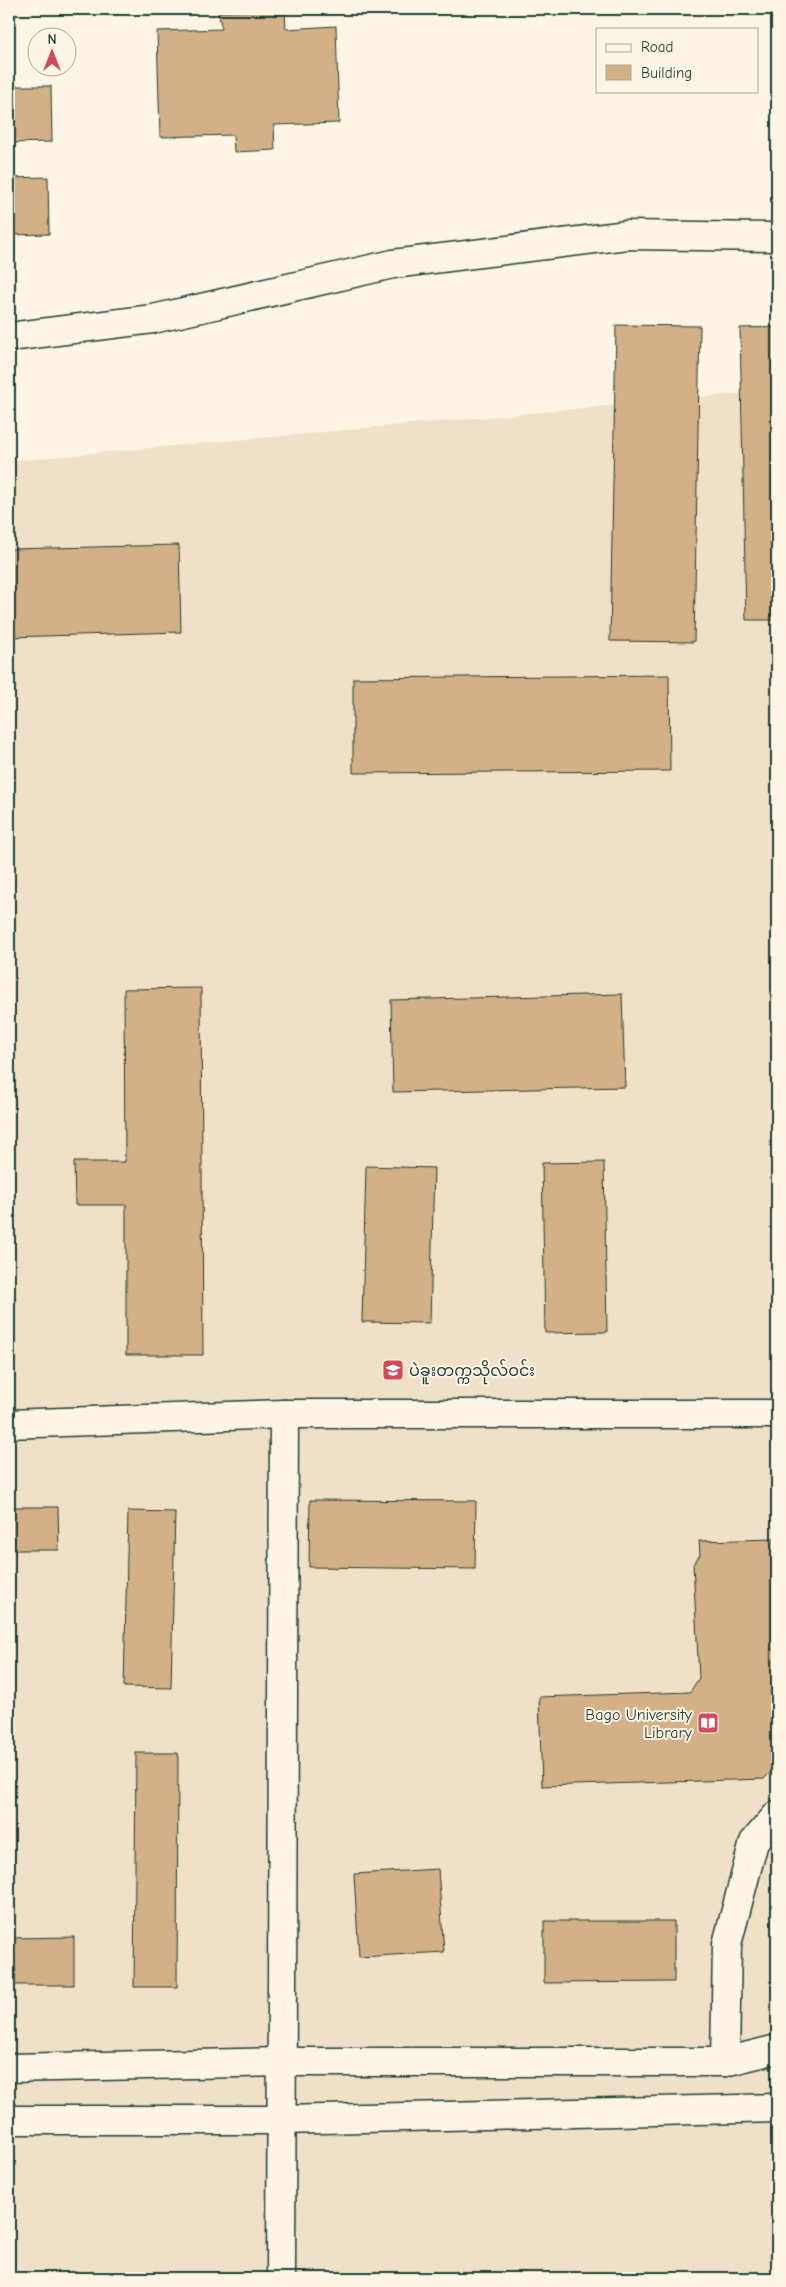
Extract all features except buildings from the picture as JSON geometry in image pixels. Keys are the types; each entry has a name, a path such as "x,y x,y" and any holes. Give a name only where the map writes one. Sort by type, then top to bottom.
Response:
{"street":[{"path":"9,337 153,319 393,264 627,235 777,237"},
{"path":"9,1424 284,1414 777,1414"},
{"path":"281,2278 284,1414"},
{"path":"725,2062 728,1944 754,1842 777,1815"},
{"path":"9,2068 282,2062 725,2062 777,2049"},
{"path":"9,2120 282,2120 777,2108"}],"shaded area":[{"name":"ပဲခူးတက္ကသိုလ်ဝင်း","path":"777,390 777,2278 9,2278 9,461"}],"place":[{"name":"ပဲခူးတက္ကသိုလ်ဝင်း","path":"393,1370"},
{"name":"Bago University Library","path":"708,1723"}]}
